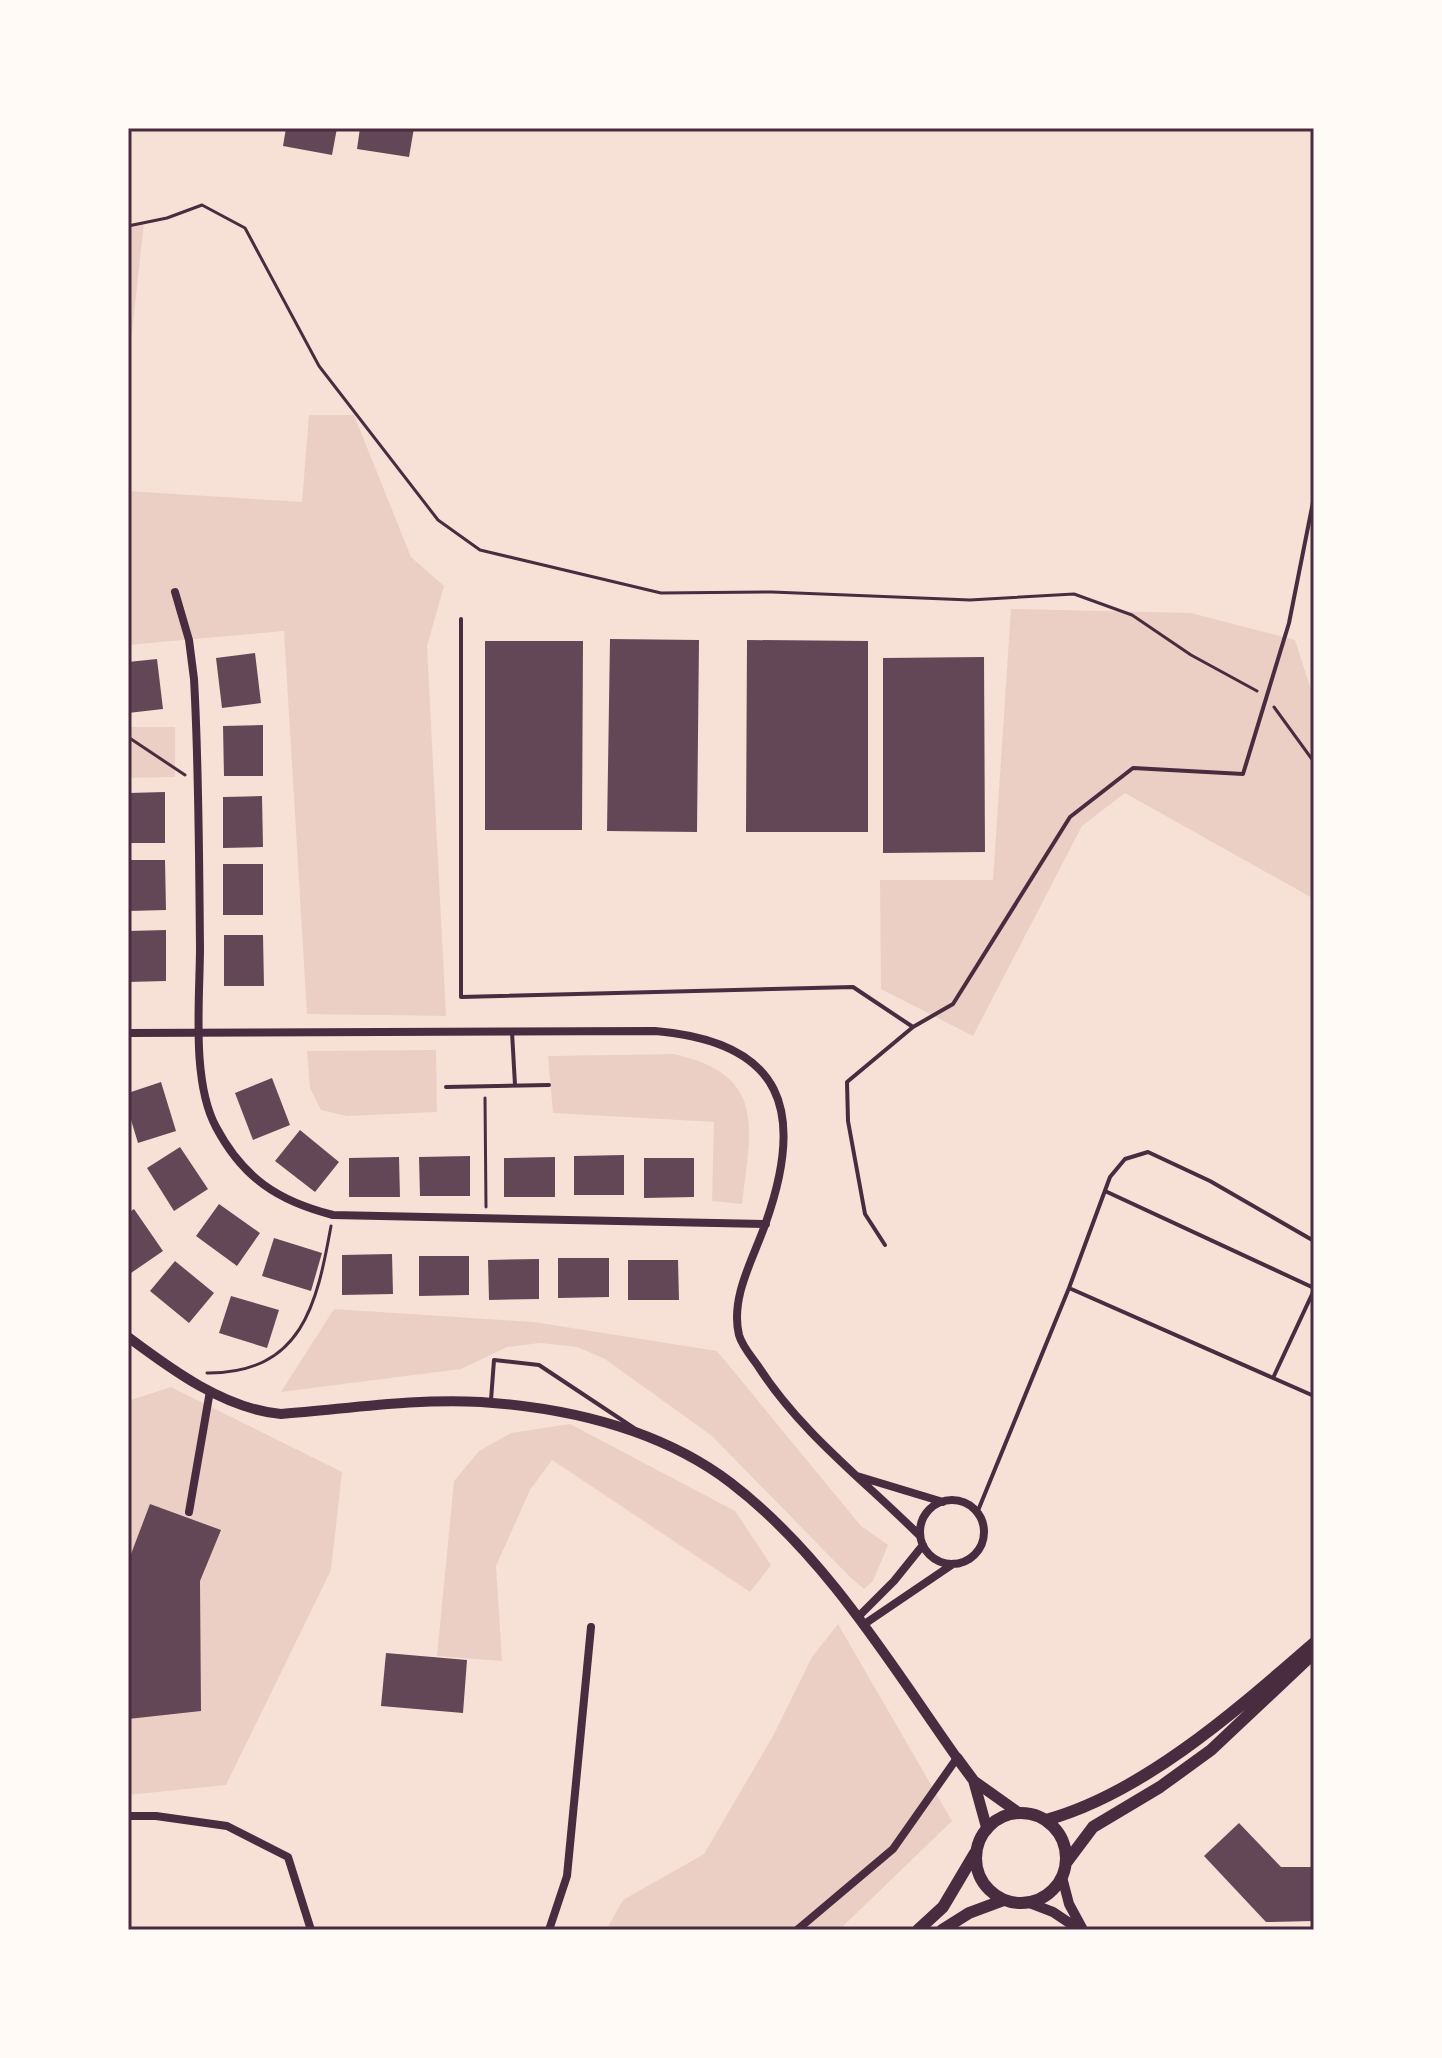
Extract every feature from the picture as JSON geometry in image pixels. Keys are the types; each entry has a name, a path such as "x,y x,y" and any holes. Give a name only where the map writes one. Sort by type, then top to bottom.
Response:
{"main road":[{"path":"957,1758 974,1781 1019,1813 1046,1820 1087,1807 1151,1772 1314,1643"},
{"path":"942,1930 969,1913 1004,1900 1027,1902 1048,1894 1093,1827 1160,1787 1211,1750 1314,1653"},
{"path":"974,1781 987,1829"},
{"path":"918,1930 943,1907 987,1829 998,1819 1019,1813"},
{"path":"1046,1820 1063,1842 1066,1863"},
{"path":"977,1850 977,1865 982,1880 1004,1900"}],"street":[{"path":"175,592 189,640 194,679 200,1032 206,1099 214,1125 249,1174 275,1195 299,1207 333,1215 766,1224"},
{"path":"128,1033 683,1033 729,1047 750,1060 766,1075 784,1114 783,1159 766,1224 736,1314 740,1339 777,1396 821,1444 922,1541 935,1559 953,1564"},
{"path":"128,1337 210,1391 261,1412 281,1414 422,1402 491,1403 589,1418 646,1436 730,1482 766,1514 861,1621 957,1758 893,1849 797,1930"},
{"path":"189,1512 210,1391"},
{"path":"856,1476 943,1502 959,1501 977,1513 984,1531 978,1550 963,1562 953,1564 861,1621"},
{"path":"861,1621 922,1541 923,1518 930,1509 943,1502"},
{"path":"549,1930 567,1876 591,1627"},
{"path":"128,1816 156,1816 227,1826 288,1857 311,1930"},
{"path":"1062,1877 1069,1904 1082,1930"},
{"path":"1027,1902 1053,1912 1082,1930"}],"lane":[{"path":"885,1245 865,1214 848,1121 847,1082 913,1027 953,1004 1070,817 1133,768 1243,774 1289,623 1314,497"},
{"path":"461,619 461,997 853,987 913,1027"},
{"path":"512,1031 515,1085"},
{"path":"446,1087 549,1085"},
{"path":"977,1513 1069,1288 1110,1177 1125,1159 1148,1152 1210,1181 1314,1241"},
{"path":"1105,1191 1314,1289 1273,1378"},
{"path":"1069,1288 1314,1395"},
{"path":"491,1403 490,1373 494,1360 539,1365 646,1436"}],"path":[{"path":"128,226 167,218 202,205 245,228 319,366 438,520 480,550 661,593 772,592 970,600 1074,594 1132,615 1191,655 1266,696 1314,762"},
{"path":"128,737 198,784"},
{"path":"485,1086 486,1219"},
{"path":"181,1372 234,1372 287,1348 321,1283 333,1215"}],"shaded area":[{"path":"144,222 128,369 128,223"},
{"path":"309,415 354,415 411,557 444,586 427,646 446,1016 307,1014 284,631 128,645 128,491 302,502"},
{"path":"1011,609 1191,613 1295,640 1314,699 1314,899 1125,793 1082,826 973,1036 881,989 880,880 993,880"},
{"path":"128,727 175,727 175,777 128,778"},
{"path":"436,1050 437,1112 347,1116 321,1110 310,1088 307,1051"},
{"path":"674,1054 704,1063 725,1075 739,1090 749,1128 742,1204 712,1201 714,1122 553,1113 548,1056"},
{"path":"334,1309 534,1322 717,1351 861,1526 888,1545 873,1581 864,1589 850,1577 712,1436 605,1359 577,1347 540,1343 507,1347 461,1369 281,1392"},
{"path":"171,1387 342,1472 331,1570 226,1785 128,1795 128,1401"},
{"path":"570,1424 735,1511 771,1565 750,1592 552,1460 530,1490 496,1566 502,1661 437,1656 454,1481 479,1451 511,1433"},
{"path":"838,1624 952,1821 839,1930 606,1930 623,1900 704,1854 773,1736 812,1657"}],"building":[{"path":"286,128 337,128 332,155 283,146"},
{"path":"360,128 414,128 409,157 357,149"},
{"path":"610,639 699,640 697,832 607,831"},
{"path":"747,640 868,641 868,832 746,832"},
{"path":"485,641 583,641 582,830 485,830"},
{"path":"255,653 261,703 222,708 216,658"},
{"path":"984,657 985,852 883,853 883,658"},
{"path":"157,659 163,709 128,713 128,662"},
{"path":"263,725 263,776 224,776 223,726"},
{"path":"165,792 165,843 128,843 128,793"},
{"path":"262,796 263,847 223,848 223,797"},
{"path":"128,860 165,860 166,910 128,911"},
{"path":"223,864 263,864 263,915 223,915"},
{"path":"166,930 166,981 128,982 128,931"},
{"path":"224,935 263,935 264,986 224,986"},
{"path":"272,1078 290,1125 253,1140 235,1093"},
{"path":"161,1082 176,1131 138,1143 128,1110 128,1093"},
{"path":"300,1130 339,1162 315,1192 275,1161"},
{"path":"180,1147 208,1189 174,1211 147,1168"},
{"path":"624,1155 624,1195 574,1195 574,1156"},
{"path":"470,1156 470,1196 420,1196 419,1157"},
{"path":"399,1157 400,1197 349,1197 349,1158"},
{"path":"555,1157 555,1197 504,1197 504,1158"},
{"path":"644,1158 694,1158 694,1197 644,1198"},
{"path":"219,1204 260,1233 237,1266 196,1236"},
{"path":"134,1209 163,1251 131,1273 128,1213"},
{"path":"274,1238 322,1253 311,1291 262,1276"},
{"path":"392,1254 393,1294 342,1295 342,1255"},
{"path":"419,1256 469,1256 469,1295 419,1296"},
{"path":"558,1258 609,1258 609,1297 558,1298"},
{"path":"539,1259 539,1299 489,1300 488,1260"},
{"path":"628,1260 678,1260 679,1300 628,1300"},
{"path":"175,1261 214,1293 189,1323 150,1291"},
{"path":"231,1296 279,1310 267,1348 219,1333"},
{"path":"150,1504 221,1530 200,1581 201,1711 128,1719 128,1562"},
{"path":"386,1653 467,1660 463,1713 381,1706"},
{"path":"1239,1823 1281,1867 1314,1867 1314,1921 1266,1922 1204,1856"}]}
